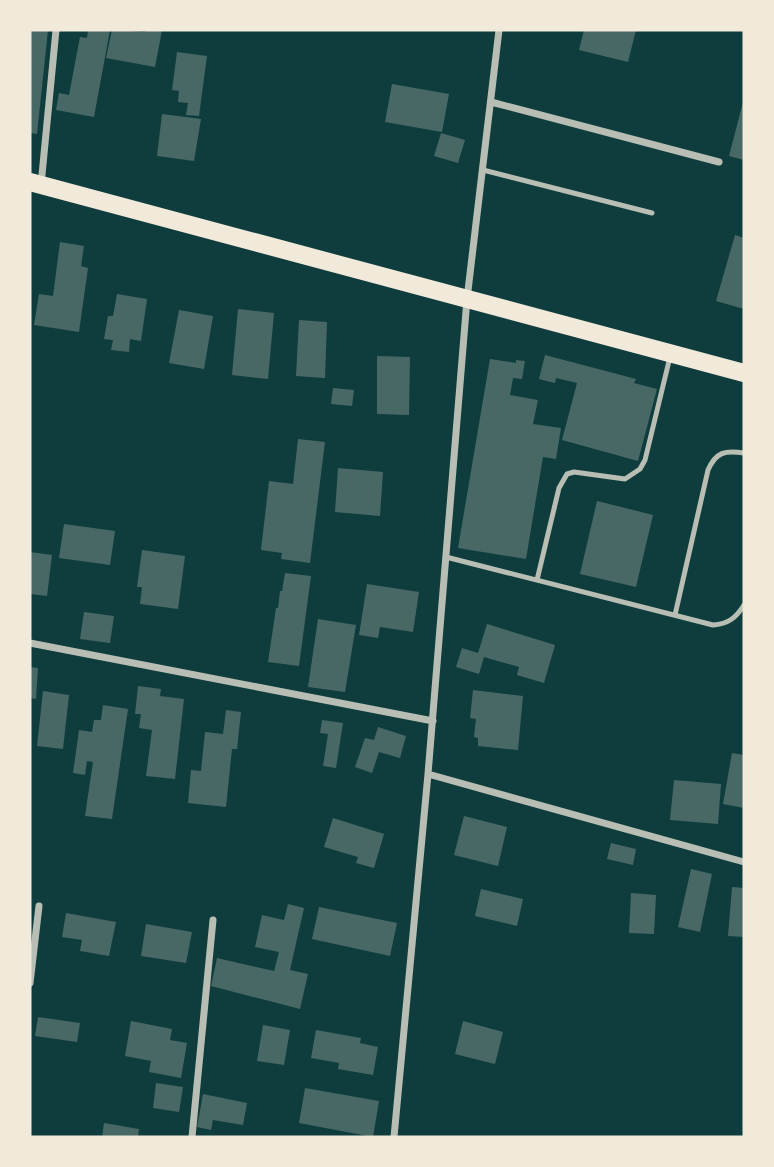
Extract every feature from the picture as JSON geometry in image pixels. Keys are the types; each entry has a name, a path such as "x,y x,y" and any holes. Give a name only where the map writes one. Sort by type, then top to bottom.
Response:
{"main road":[{"path":"36,183 744,373"}],"street":[{"path":"36,183 56,30"},
{"path":"394,1137 433,722 467,299 499,30"},
{"path":"491,102 719,162"},
{"path":"30,643 433,722"},
{"path":"428,774 744,862"},
{"path":"30,983 39,906"},
{"path":"192,1137 213,920"}],"lane":[{"path":"483,170 653,213"},
{"path":"537,580 559,488 567,474 574,472 625,479 640,469 645,460 671,354"},
{"path":"674,615 708,470 713,459 721,452 744,453"},
{"path":"446,557 713,625 726,624 739,614 744,605"}],"building":[{"path":"30,30 48,30 37,134 30,133"},
{"path":"88,30 110,30 94,117 56,110 59,93 69,95 80,37 87,38"},
{"path":"112,30 162,30 155,67 106,58"},
{"path":"584,30 636,30 628,62 579,50"},
{"path":"177,52 207,56 199,116 186,115 188,103 178,102 179,91 172,90"},
{"path":"392,84 449,94 442,132 385,122"},
{"path":"744,102 744,160 729,156"},
{"path":"162,114 201,119 194,161 157,156"},
{"path":"441,133 465,140 458,163 434,156"},
{"path":"735,235 744,238 744,309 716,301"},
{"path":"60,242 84,246 81,266 88,268 79,332 34,325 39,294 53,296"},
{"path":"117,294 147,299 141,341 130,339 129,352 111,350 113,340 104,339 108,316 113,316"},
{"path":"238,309 274,313 268,379 232,375"},
{"path":"179,310 213,316 204,369 169,363"},
{"path":"299,320 327,322 325,378 296,376"},
{"path":"545,355 636,379 634,383 657,389 638,461 562,440 577,383 556,378 555,383 539,379"},
{"path":"377,356 410,357 409,415 377,414"},
{"path":"490,359 516,363 516,360 525,361 522,379 513,378 510,395 538,400 533,424 561,428 556,459 543,457 526,559 458,548"},
{"path":"333,388 354,390 352,406 331,404"},
{"path":"298,439 325,442 310,563 281,559 282,553 261,550 269,481 293,484"},
{"path":"338,468 383,472 380,516 335,512"},
{"path":"597,501 653,515 636,587 580,574"},
{"path":"64,524 115,531 110,565 59,558"},
{"path":"142,550 185,556 178,609 140,604 142,587 137,587"},
{"path":"30,552 52,555 47,596 30,594"},
{"path":"285,573 311,576 299,666 268,662 276,608"},
{"path":"367,584 419,592 413,632 380,627 378,638 359,635"},
{"path":"84,612 114,616 110,643 80,639"},
{"path":"318,619 356,625 345,692 308,687"},
{"path":"487,624 555,645 544,683 517,675 519,667 484,657 479,674 456,667 462,648 478,653"},
{"path":"30,667 38,668 36,699 30,698"},
{"path":"138,686 161,689 160,696 184,699 175,779 146,776 152,730 139,728 141,714 135,714"},
{"path":"473,690 523,696 518,750 478,746 478,738 474,737 476,719 470,718"},
{"path":"43,691 69,695 63,749 37,746"},
{"path":"103,705 128,709 112,819 85,816 93,762 87,761 85,775 73,773 79,730 92,732 94,720 101,720"},
{"path":"226,710 241,712 237,749 232,749 226,807 188,803 191,770 201,771 205,732 223,734"},
{"path":"322,720 343,723 336,768 323,766 328,734 320,733"},
{"path":"378,727 406,736 400,758 379,752 372,773 355,767 365,738 374,740"},
{"path":"732,753 744,755 744,808 723,804"},
{"path":"674,780 721,784 718,824 670,820"},
{"path":"464,816 507,827 498,866 454,855"},
{"path":"333,818 384,834 374,868 356,863 358,857 324,847"},
{"path":"611,843 636,849 633,865 607,859"},
{"path":"691,869 712,874 700,932 678,927"},
{"path":"732,887 744,888 744,937 728,936"},
{"path":"481,889 523,899 517,926 475,916"},
{"path":"631,893 656,895 654,934 629,933"},
{"path":"288,904 304,908 290,970 308,974 300,1009 211,986 217,958 274,971 279,952 255,947 262,915 284,920"},
{"path":"319,907 397,923 390,956 312,939"},
{"path":"66,913 116,922 109,956 80,951 82,940 62,937"},
{"path":"146,924 192,932 186,963 141,956"},
{"path":"38,1017 80,1023 77,1042 35,1036"},
{"path":"131,1021 172,1029 170,1040 187,1043 181,1078 149,1072 151,1061 125,1056"},
{"path":"463,1021 503,1032 495,1064 455,1054"},
{"path":"263,1025 290,1030 284,1065 257,1061"},
{"path":"316,1030 361,1038 360,1043 378,1047 373,1075 338,1069 339,1063 311,1058"},
{"path":"156,1083 183,1087 179,1112 153,1108"},
{"path":"305,1088 379,1101 373,1137 299,1123"},
{"path":"203,1094 247,1103 243,1125 213,1120 211,1130 197,1127"},
{"path":"104,1123 139,1129 138,1137 102,1137"}]}
